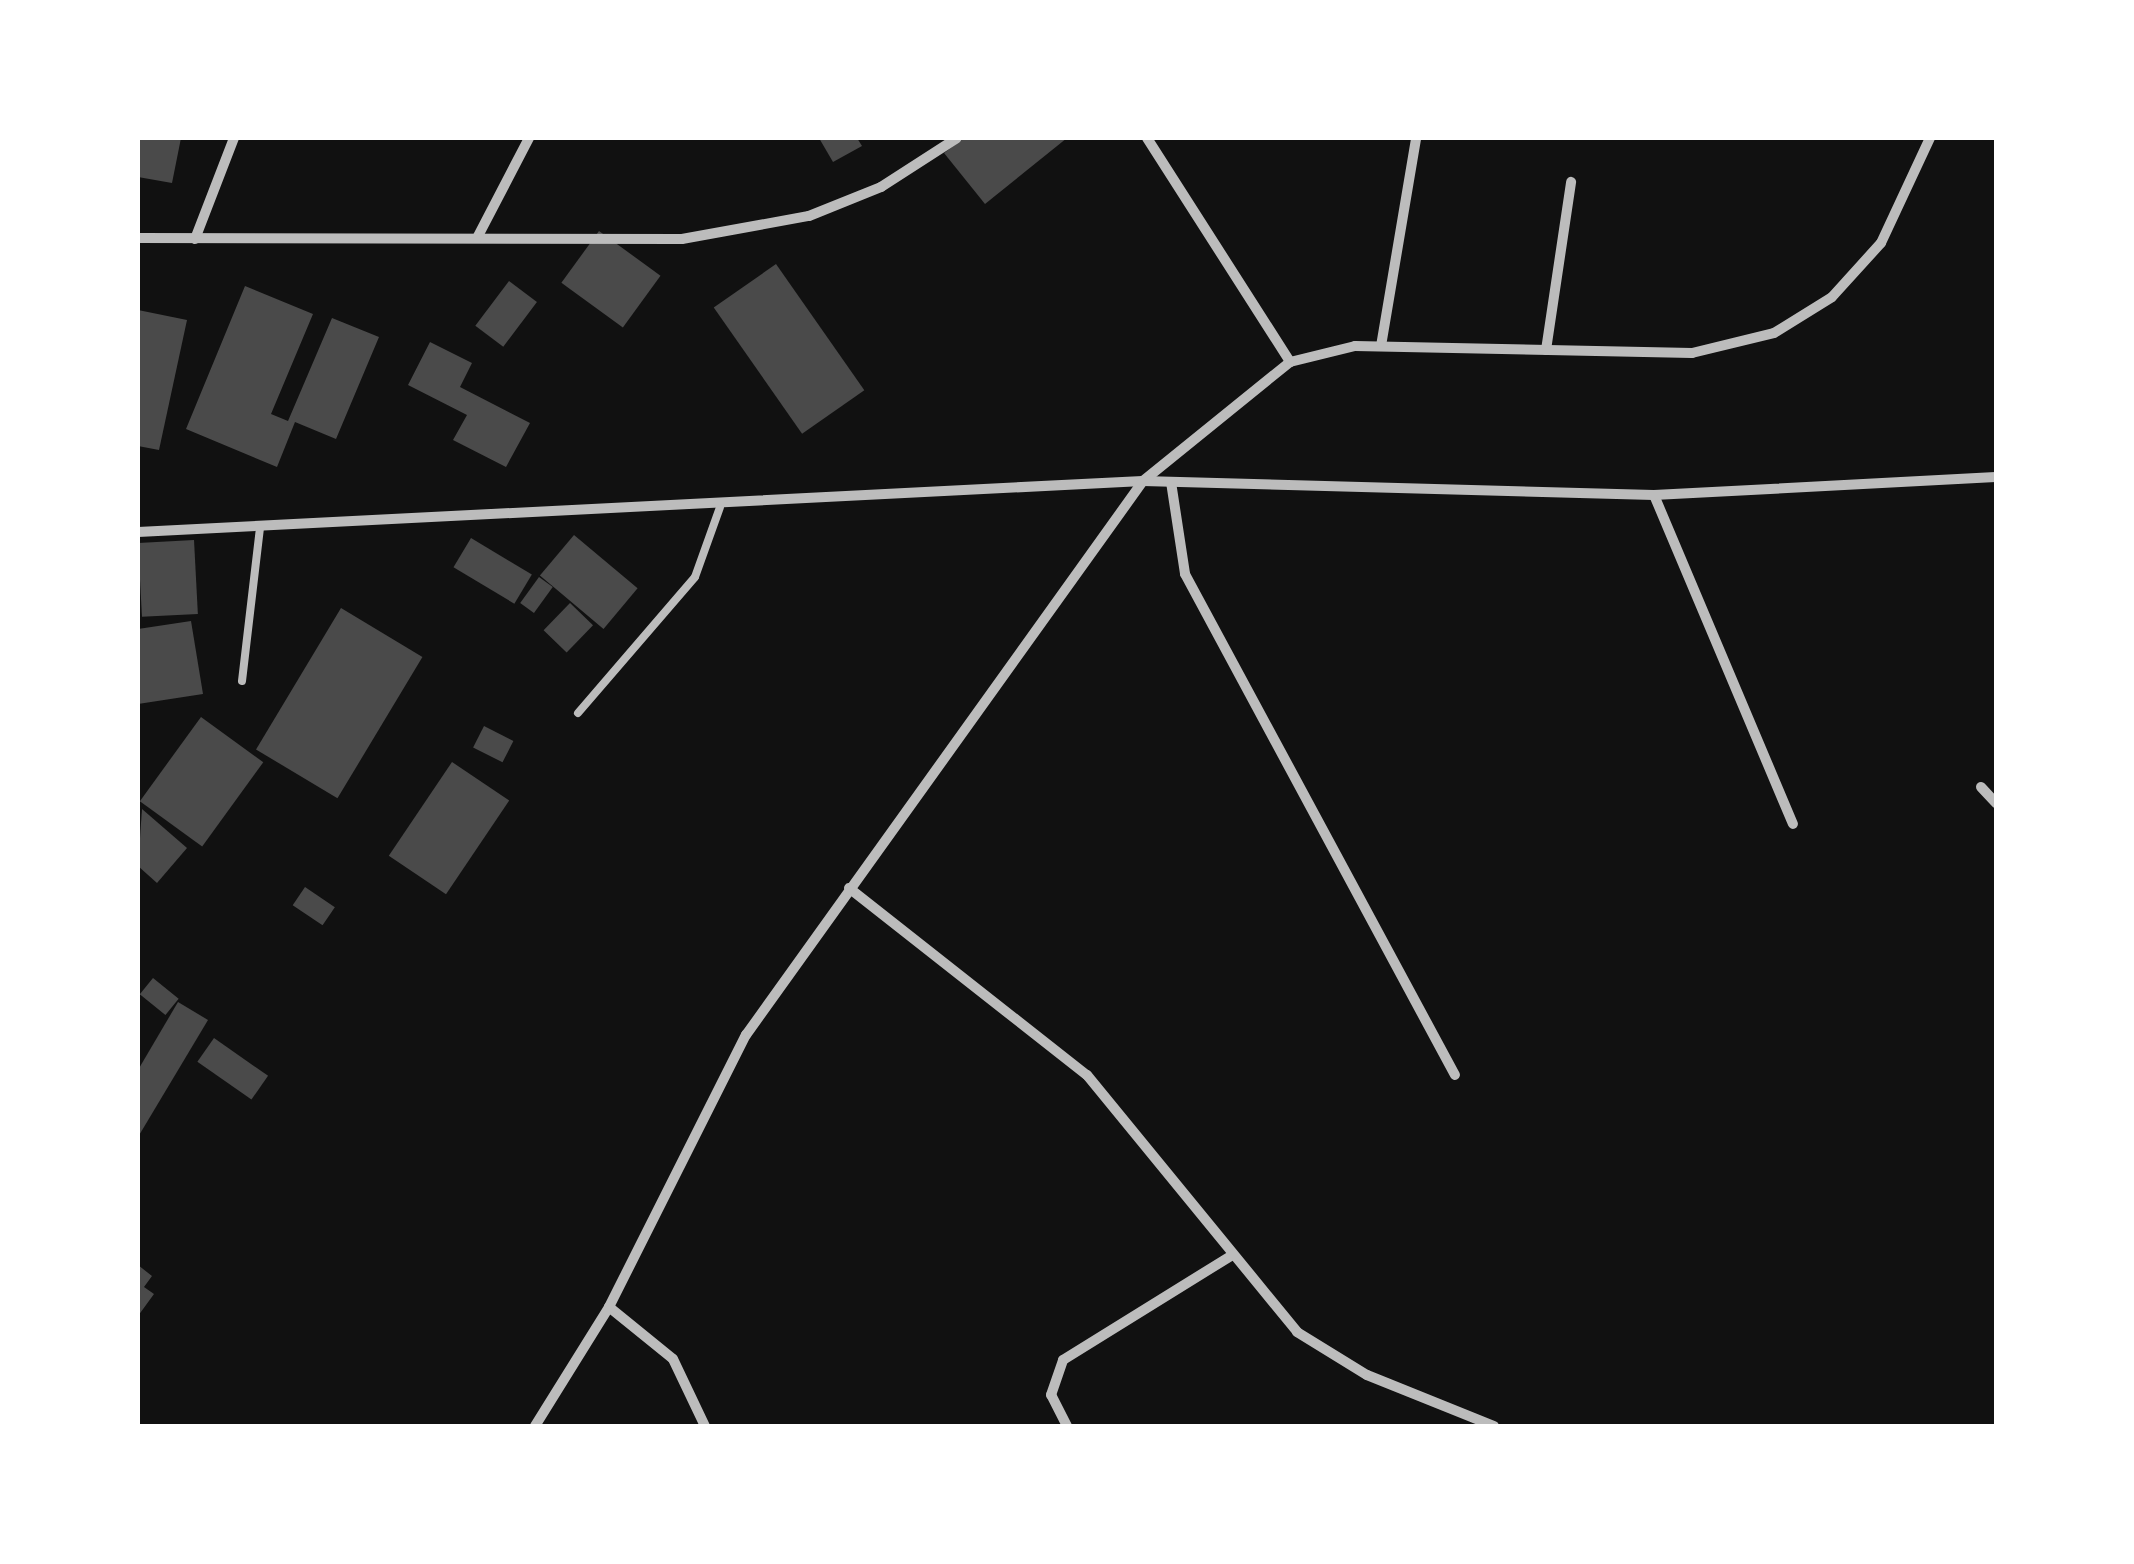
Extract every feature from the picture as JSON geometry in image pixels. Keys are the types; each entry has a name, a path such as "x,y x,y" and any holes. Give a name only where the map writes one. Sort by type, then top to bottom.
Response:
{"street":[{"path":"196,239 234,138"},
{"path":"478,238 529,138"},
{"path":"138,238 682,238 809,216 881,187 957,138"},
{"path":"1147,138 1290,362"},
{"path":"1381,346 1416,138"},
{"path":"535,1426 609,1307 746,1035 1143,481 1290,362 1381,346 1692,352 1774,334 1832,297 1880,243 1930,138"},
{"path":"1546,350 1571,182"},
{"path":"138,532 720,507 1143,481 1654,495 1996,477"},
{"path":"1171,482 1185,574 1455,1076"},
{"path":"1654,495 1792,824"},
{"path":"1981,787 1996,803"},
{"path":"849,888 1087,1074 1231,1256 1297,1332 1367,1375 1494,1426"},
{"path":"1067,1426 1051,1395 1063,1360 1231,1256"},
{"path":"609,1307 673,1359 706,1426"}],"lane":[{"path":"578,713 694,577 720,507"},
{"path":"242,681 260,527"}],"building":[{"path":"138,138 181,138 172,183 138,177"},
{"path":"819,138 857,138 862,146 833,162"},
{"path":"964,138 1067,138 985,204 944,153"},
{"path":"599,231 660,276 623,327 561,283"},
{"path":"776,264 864,390 802,434 714,308"},
{"path":"509,281 537,302 503,347 475,326"},
{"path":"245,286 313,314 271,414 288,421 332,318 379,337 336,439 295,422 277,467 186,429"},
{"path":"138,310 187,320 159,450 138,446"},
{"path":"430,342 472,363 460,387 530,423 506,467 453,440 467,415 408,385"},
{"path":"574,535 638,588 604,629 540,576"},
{"path":"471,538 532,575 514,604 453,567"},
{"path":"194,540 198,614 142,617 138,543"},
{"path":"539,577 553,587 534,613 520,603"},
{"path":"570,603 593,625 567,653 544,630"},
{"path":"341,608 422,657 337,798 256,749"},
{"path":"191,621 203,694 138,704 138,629"},
{"path":"201,717 263,762 202,846 140,801"},
{"path":"484,726 513,741 503,762 473,747"},
{"path":"452,762 509,801 446,894 389,856"},
{"path":"142,809 187,848 157,883 138,866"},
{"path":"305,887 335,907 323,925 293,905"},
{"path":"153,978 179,999 165,1015 140,994"},
{"path":"178,1002 208,1020 138,1137 138,1070"},
{"path":"214,1038 268,1076 251,1100 197,1062"},
{"path":"138,1265 152,1276 144,1287 154,1294 138,1316"}]}
